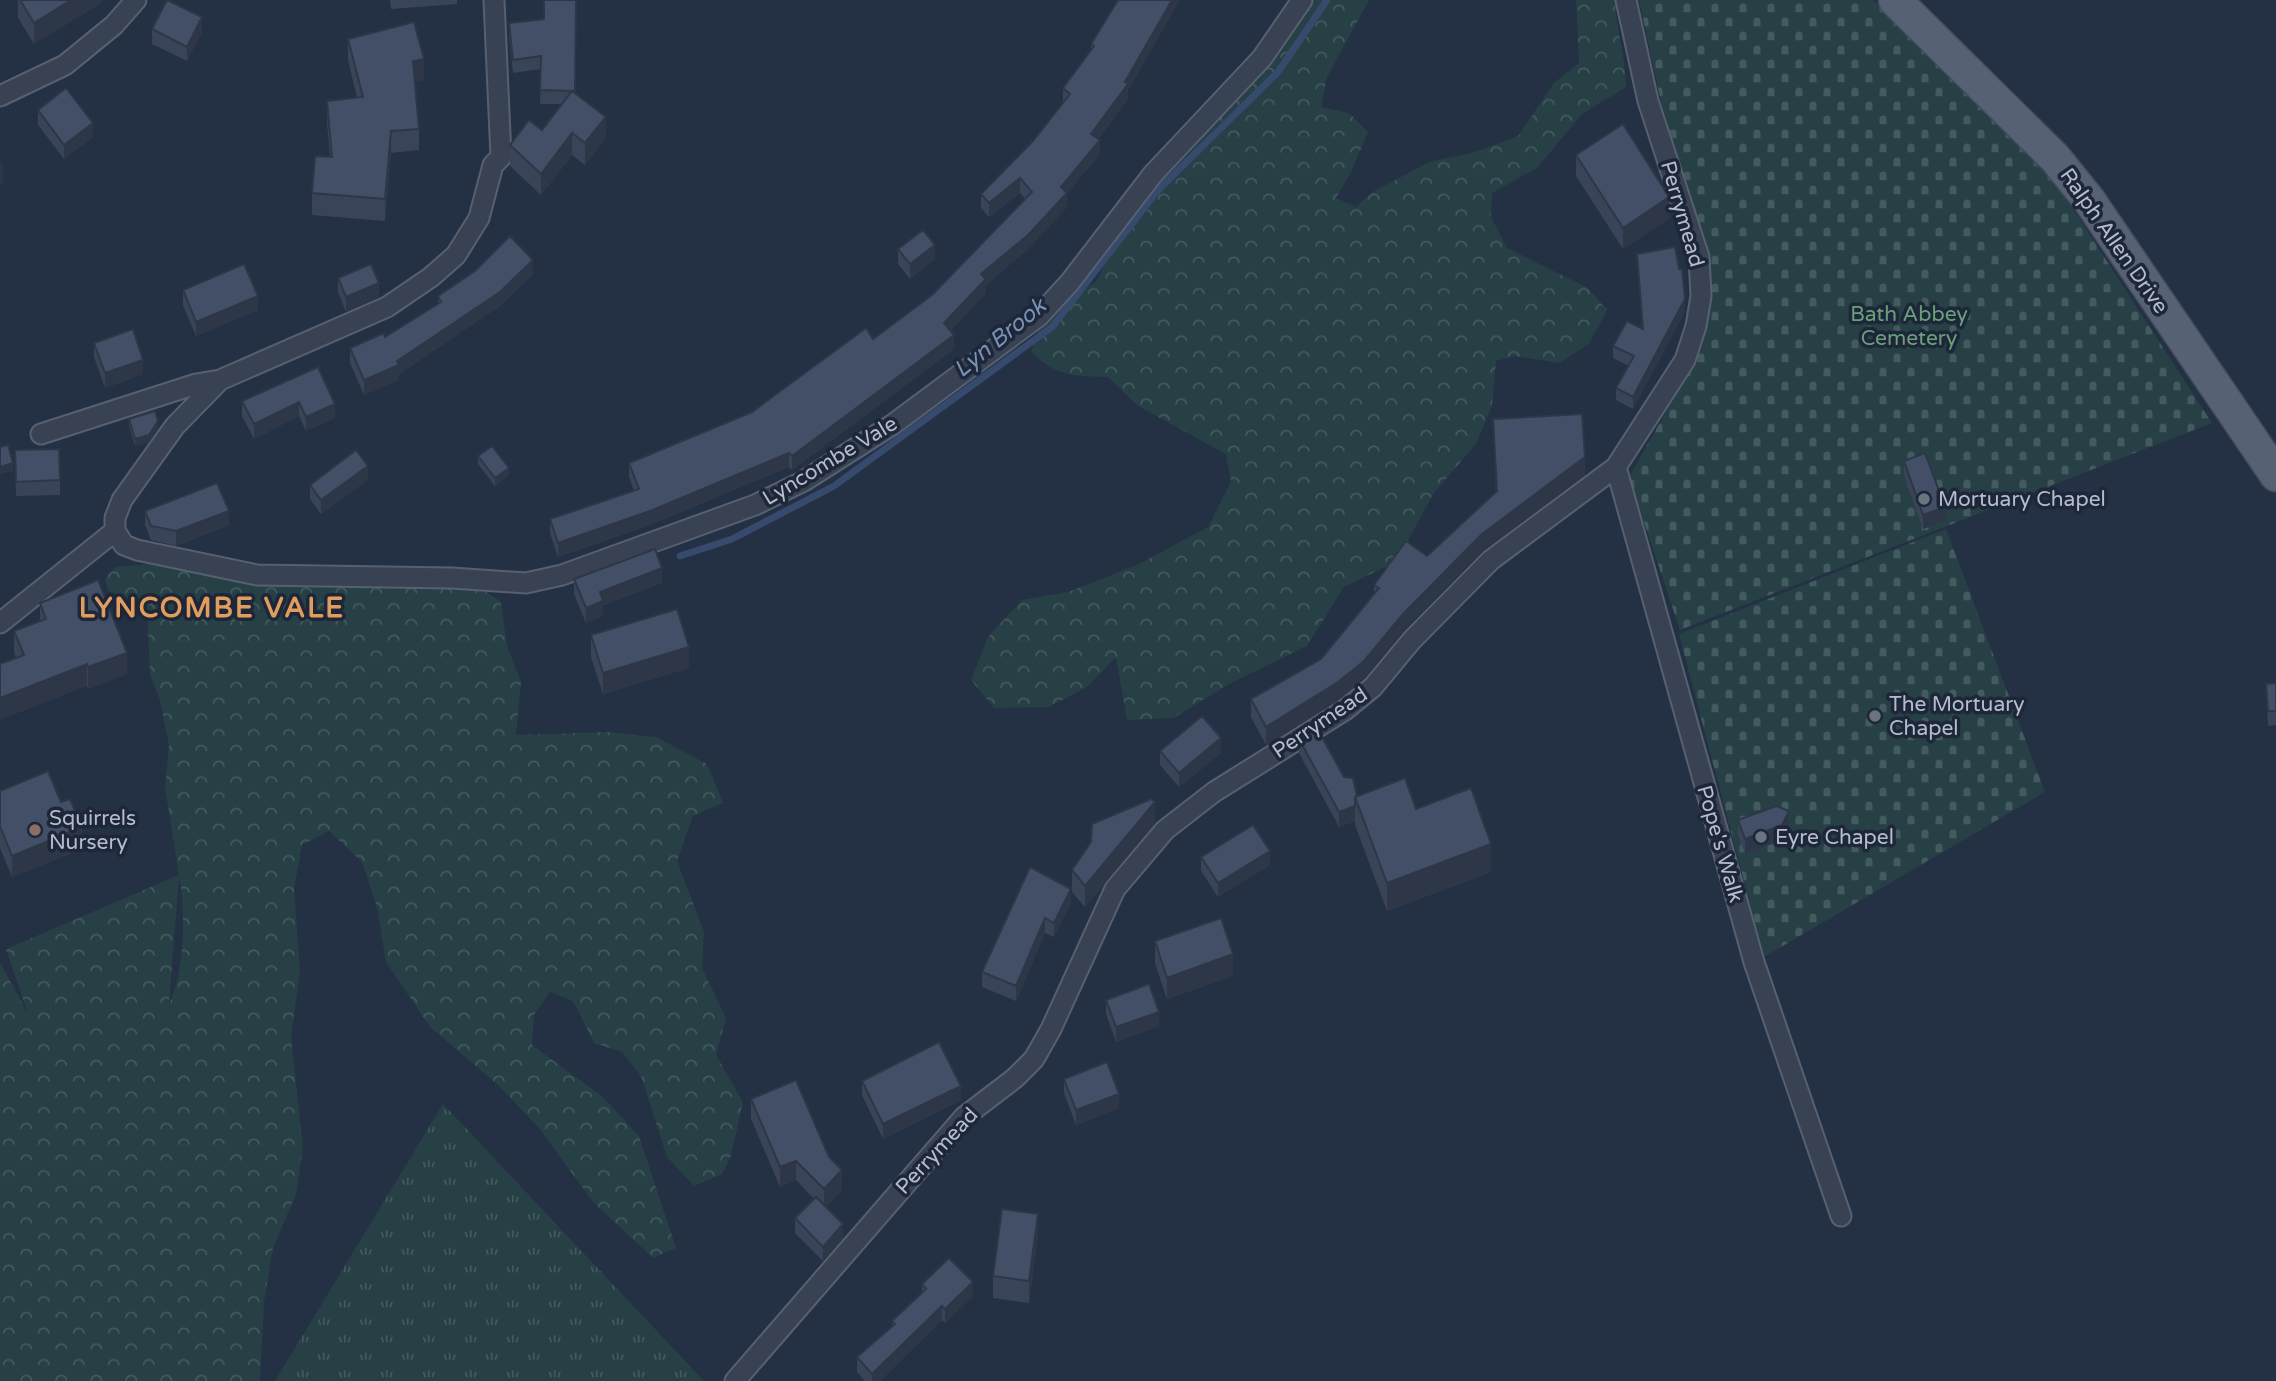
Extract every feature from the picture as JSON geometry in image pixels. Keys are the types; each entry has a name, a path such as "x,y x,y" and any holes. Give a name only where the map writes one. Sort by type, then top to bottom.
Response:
{"main road":[{"name":"Ralph Allen Drive","path":"1895,0 2055,158 2089,200 2276,475"}],"street":[{"path":"0,96 65,65 114,25 136,0"},
{"path":"41,434 197,384 220,380 387,307 431,278 456,255 479,218 493,165 501,157 494,0"},
{"name":"Lyncombe Vale","path":"115,531 124,545 136,550 257,575 452,578 526,583 562,575 755,505 804,481 892,425 1039,316 1070,282 1153,174 1262,58 1302,0"},
{"name":"Perrymead","path":"735,1381 964,1117 1015,1078 1034,1059 1051,1030 1115,889 1165,830 1214,792 1345,710 1373,687 1412,640 1491,560 1616,467 1685,360 1696,326 1701,296 1699,257 1648,101 1626,0"},
{"path":"0,623 115,531 115,518 122,500 175,426 220,380"},
{"name":"Pope's Walk","path":"1616,467 1754,962 1842,1216"}],"green space":[{"path":"1311,0 1369,0 1327,77 1321,107 1349,113 1368,132 1351,172 1336,198 1356,207 1373,192 1429,162 1475,152 1518,136 1554,83 1579,63 1576,0 1615,0 1626,87 1582,114 1537,168 1492,193 1491,217 1507,248 1588,288 1607,310 1589,344 1559,363 1514,356 1496,361 1492,406 1476,444 1433,494 1397,561 1344,587 1307,646 1231,683 1173,718 1127,720 1116,657 1087,687 1049,707 994,708 971,680 988,637 1022,600 1068,592 1137,565 1208,527 1231,482 1226,454 1138,406 1108,377 1066,374 1031,352 1040,324 1068,299 1096,282 1122,227"},
{"name":"Bath Abbey Cemetery","path":"1639,0 1873,0 2058,186 2212,423 1680,630 1629,477 1694,363 1709,314 1709,262 1661,102"},
{"path":"1946,529 2045,792 1764,957 1679,634"},
{"path":"152,564 249,578 476,585 501,602 507,647 521,681 516,735 607,732 656,737 707,764 723,803 693,816 677,861 704,932 702,968 726,1018 716,1055 743,1102 731,1156 722,1174 694,1186 667,1157 641,1076 622,1052 594,1043 573,1001 550,992 534,1015 532,1045 603,1097 639,1136 676,1248 653,1258 593,1202 539,1128 498,1085 430,1027 386,962 377,907 362,862 329,831 302,845 294,889 300,971 291,1036 303,1147 296,1194 273,1248 264,1302 260,1381 0,1381 0,962 28,1014 6,949 179,875 165,787 169,745 160,700 150,675 147,609 108,591 105,579 115,567","holes":["179,876 183,941 178,976 169,1004"]},
{"path":"443,1104 704,1381 275,1381"}],"building":[{"path":"20,0 71,0 34,23"},
{"path":"167,0 202,17 187,47 152,29"},
{"path":"544,0 576,0 575,91 540,90 541,56 513,60 509,23 544,19"},
{"path":"1118,0 1172,0 1125,82 1128,84 1091,134 1100,140 1061,187 1067,193 1028,235 981,274 986,279 944,323 954,335 792,456 789,453 650,511 558,543 550,519 639,489 629,463 752,412 866,328 873,339 932,295 1032,192 1020,178 989,203 981,194 1033,141 1070,94 1063,88 1094,46 1091,44"},
{"path":"414,22 424,59 413,61 419,129 391,131 385,199 312,193 315,156 332,157 327,101 363,97 348,39"},
{"path":"66,88 93,123 64,145 38,110"},
{"path":"572,91 606,117 585,143 572,133 541,174 510,145 529,120 542,130"},
{"path":"1623,124 1669,197 1623,228 1576,155"},
{"path":"923,230 935,245 910,264 898,249"},
{"path":"510,236 533,260 500,292 397,361 399,365 364,380 350,348 384,333 385,337 441,302 438,296 475,271"},
{"path":"1675,247 1679,269 1682,269 1685,299 1633,397 1616,388 1634,356 1613,346 1627,321 1643,329 1637,254"},
{"path":"244,264 258,296 196,322 183,290"},
{"path":"371,264 379,283 346,297 338,278"},
{"path":"133,329 143,360 105,373 94,343"},
{"path":"318,367 335,404 306,417 299,402 254,424 242,401"},
{"path":"155,411 158,421 149,435 135,439 129,419"},
{"path":"1582,414 1585,457 1482,534 1403,614 1364,661 1338,682 1266,727 1251,699 1321,659 1379,588 1374,585 1406,541 1427,556 1497,491 1493,419"},
{"path":"8,445 13,463 0,467 0,447"},
{"path":"492,446 509,468 495,478 478,456"},
{"path":"59,449 60,480 16,482 15,450"},
{"path":"356,450 368,466 321,500 310,485"},
{"path":"1925,453 1945,507 1923,515 1904,461"},
{"path":"217,483 229,511 176,531 151,526 145,511"},
{"path":"655,549 662,568 600,592 603,601 586,608 574,579"},
{"path":"98,580 127,653 88,667 87,664 0,698 0,664 24,655 14,631 46,619 40,603"},
{"path":"677,609 689,647 603,673 591,635"},
{"path":"2276,683 2276,711 2268,711 2266,684"},
{"path":"1202,716 1221,738 1179,773 1160,751"},
{"path":"1317,728 1344,777 1353,778 1357,796 1355,806 1339,812 1299,739"},
{"path":"48,771 61,802 70,799 82,827 12,856 0,826 0,791"},
{"path":"1405,778 1416,809 1471,788 1491,844 1387,883 1355,797"},
{"path":"1151,799 1155,802 1085,886 1072,870 1091,842 1092,824"},
{"path":"1776,806 1789,811 1782,825 1745,839 1738,820"},
{"path":"1253,825 1270,851 1218,883 1201,857"},
{"path":"1030,867 1071,889 1054,923 1045,918 1016,986 982,972"},
{"path":"1221,918 1233,954 1167,978 1155,941"},
{"path":"1149,984 1159,1012 1116,1027 1106,1000"},
{"path":"939,1042 961,1086 883,1124 862,1081"},
{"path":"1107,1062 1119,1094 1076,1110 1064,1079"},
{"path":"796,1080 829,1157 842,1170 824,1189 796,1161 780,1167 751,1099"},
{"path":"816,1197 843,1224 823,1247 795,1218"},
{"path":"1002,1209 1038,1214 1029,1281 993,1276"},
{"path":"949,1258 973,1282 945,1309 942,1306 872,1374 857,1357 895,1324 892,1321 926,1289 922,1284"}],"waterway":[{"name":"Lyn Brook","path":"680,556 732,539 834,486 1052,327 1158,190 1278,72 1327,0"}],"place":[{"name":"Mortuary Chapel","path":"1924,499"},
{"name":"The Mortuary Chapel","path":"1875,716"},
{"name":"Squirrels Nursery","path":"35,830"},
{"name":"Eyre Chapel","path":"1761,837"}],"district":[{"name":"LYNCOMBE VALE","path":"212,608"}]}
